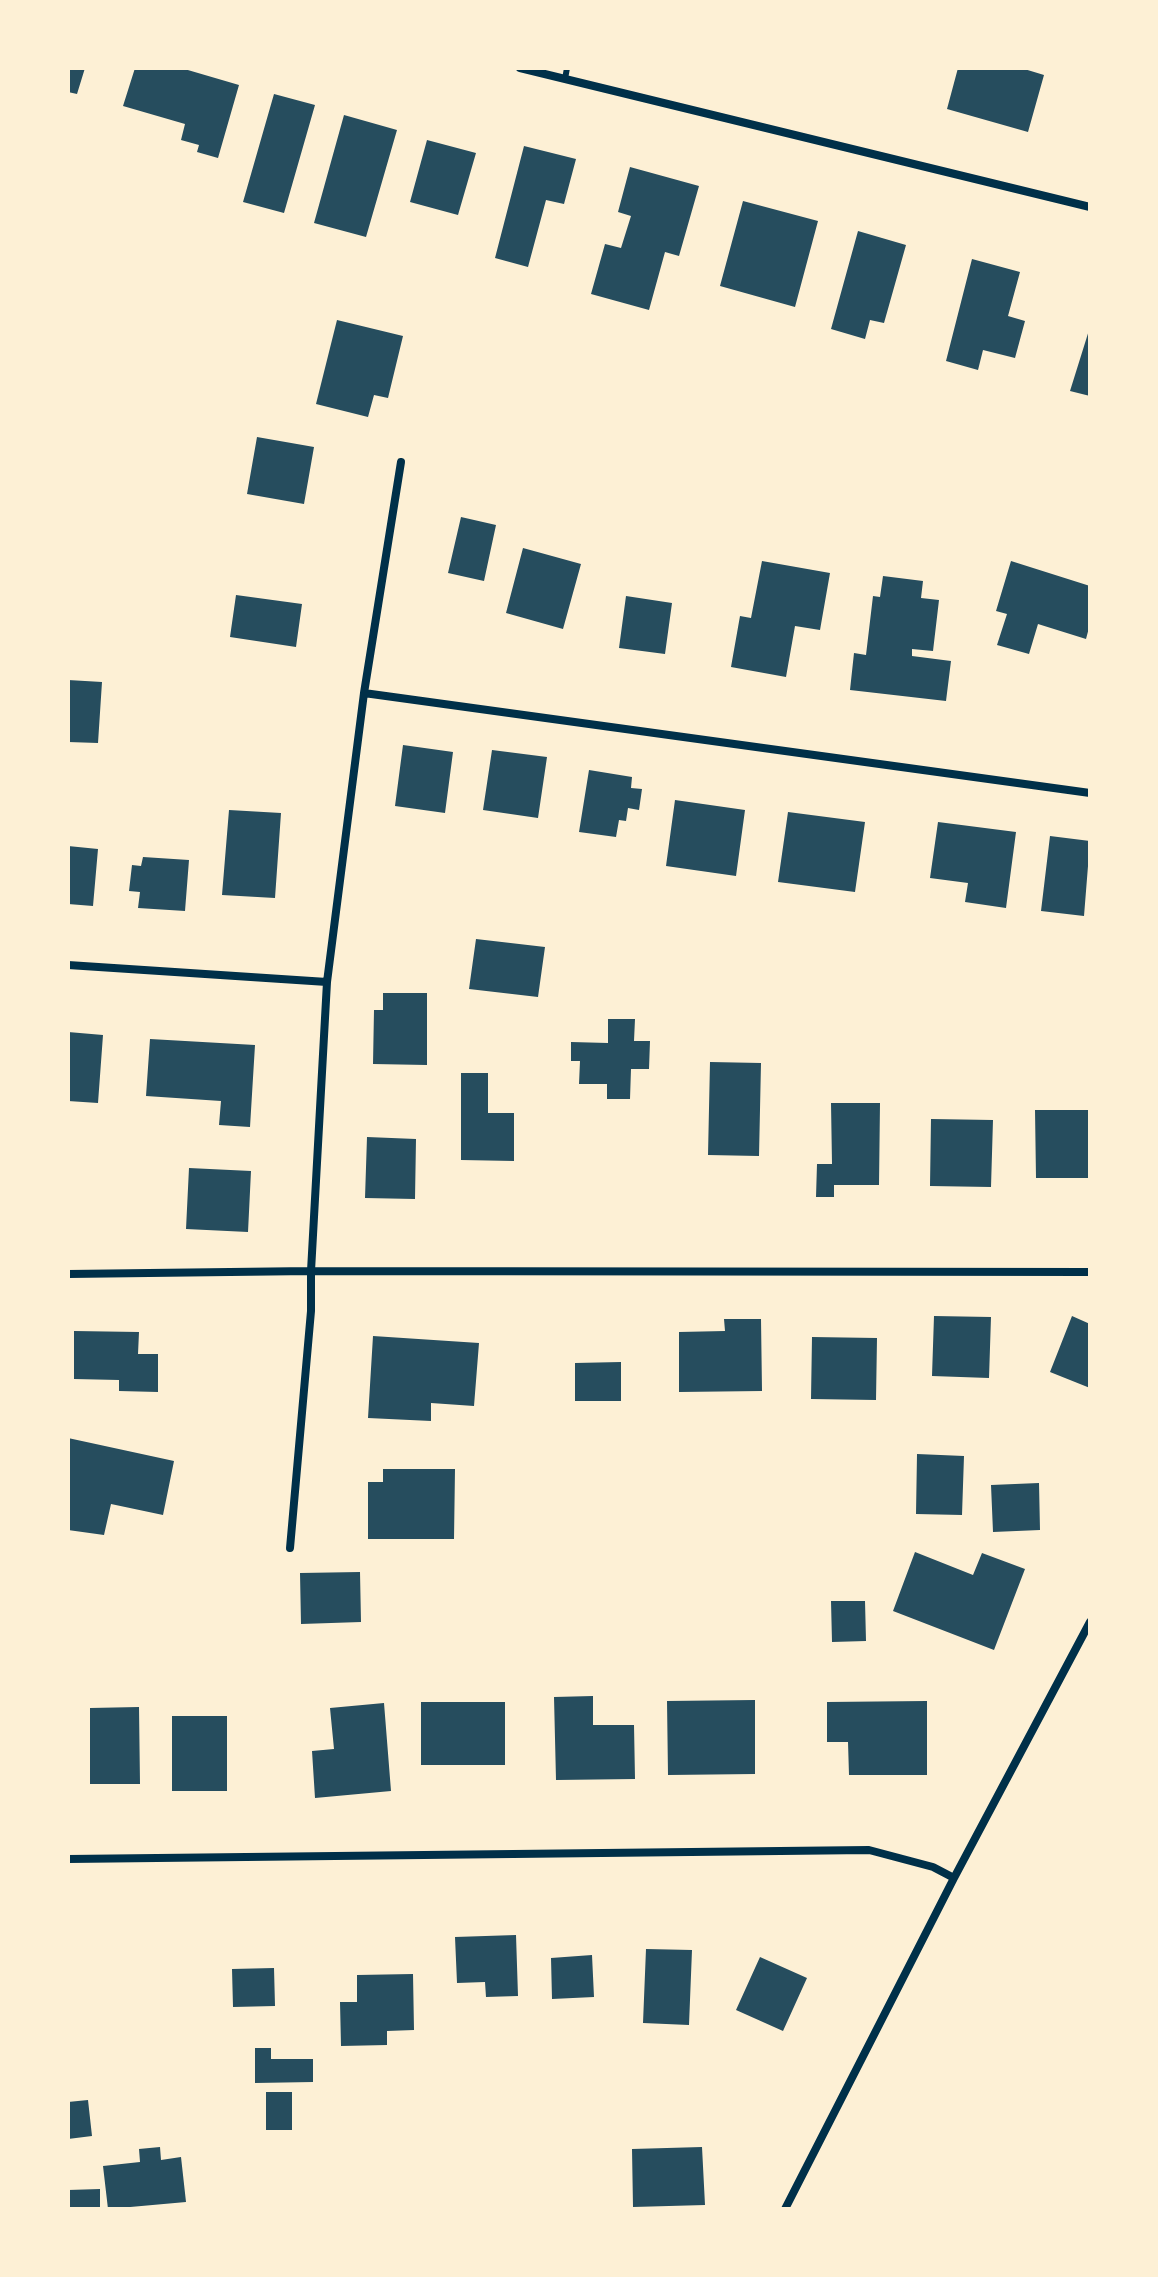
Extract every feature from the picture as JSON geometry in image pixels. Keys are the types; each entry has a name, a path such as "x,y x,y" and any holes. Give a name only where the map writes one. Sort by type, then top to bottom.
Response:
{"street":[{"path":"520,68 1090,207"},
{"path":"290,1548 311,1311 327,982 364,693 401,462"},
{"path":"364,693 1090,793"},
{"path":"68,965 327,982"},
{"path":"68,1274 311,1271 1090,1272"},
{"path":"785,2209 954,1878 1090,1622"},
{"path":"68,1859 869,1850 933,1867 954,1878"}],"lane":[{"path":"565,79 567,68"}],"building":[{"path":"68,68 85,68 77,94 68,92"},
{"path":"135,68 181,68 239,85 218,158 197,152 199,145 181,140 185,124 123,106"},
{"path":"958,68 1021,68 1044,75 1028,132 947,109"},
{"path":"274,94 315,105 284,213 243,202"},
{"path":"344,115 397,130 366,237 314,223"},
{"path":"427,140 476,153 458,215 410,202"},
{"path":"524,146 576,159 564,204 546,200 528,267 495,258"},
{"path":"630,167 699,186 679,256 665,252 649,310 591,294 605,244 621,248 631,216 618,212"},
{"path":"743,201 818,221 795,307 720,286"},
{"path":"858,231 906,245 884,323 870,320 865,339 831,329"},
{"path":"972,259 1020,272 1008,316 1025,321 1015,358 983,350 978,370 946,361"},
{"path":"337,320 403,336 388,398 374,395 368,417 316,404"},
{"path":"1090,327 1090,396 1070,391"},
{"path":"257,437 314,447 304,504 247,494"},
{"path":"461,517 496,525 484,581 448,573"},
{"path":"523,548 581,564 563,629 506,613"},
{"path":"762,561 830,573 820,630 795,626 786,677 731,667 740,616 751,618"},
{"path":"1011,561 1090,586 1090,624 1086,639 1038,624 1029,654 997,645 1007,614 996,611"},
{"path":"883,576 923,581 921,598 939,600 933,651 912,649 912,656 951,661 946,701 850,690 854,653 866,655 873,596 880,597"},
{"path":"236,595 302,604 296,647 230,637"},
{"path":"626,596 672,603 665,654 619,648"},
{"path":"68,680 102,682 98,743 68,742"},
{"path":"403,745 453,752 445,813 395,806"},
{"path":"492,750 547,757 538,818 483,810"},
{"path":"589,770 632,777 631,788 642,789 639,810 628,808 626,821 619,820 616,837 579,832"},
{"path":"675,800 745,810 736,876 666,866"},
{"path":"229,810 281,813 275,898 222,895"},
{"path":"788,812 865,822 855,892 778,882"},
{"path":"938,822 1016,832 1006,908 965,902 968,883 930,878"},
{"path":"1050,836 1090,841 1084,916 1041,911"},
{"path":"68,846 98,849 93,906 68,904"},
{"path":"143,857 189,860 185,911 138,908 140,892 129,891 132,865 141,866"},
{"path":"476,939 545,947 538,997 469,989"},
{"path":"383,993 427,993 427,1065 373,1064 374,1010 383,1010"},
{"path":"608,1019 635,1019 634,1041 650,1041 649,1069 631,1069 630,1099 607,1099 607,1084 579,1084 580,1061 571,1061 571,1042 608,1043"},
{"path":"68,1032 103,1035 98,1103 68,1101"},
{"path":"150,1039 255,1045 250,1127 219,1125 221,1101 146,1096"},
{"path":"710,1062 761,1063 759,1156 708,1155"},
{"path":"461,1073 488,1073 488,1113 514,1113 514,1161 461,1160"},
{"path":"831,1103 880,1103 879,1185 834,1185 834,1197 816,1197 817,1164 832,1164"},
{"path":"1035,1110 1090,1110 1090,1178 1036,1178"},
{"path":"931,1119 993,1120 991,1187 930,1186"},
{"path":"367,1137 416,1139 415,1199 365,1198"},
{"path":"189,1168 251,1171 248,1232 186,1229"},
{"path":"934,1316 991,1317 989,1378 932,1376"},
{"path":"1072,1316 1090,1324 1090,1388 1050,1372"},
{"path":"724,1319 761,1319 762,1391 679,1392 679,1332 725,1331"},
{"path":"74,1331 139,1332 138,1354 158,1354 158,1392 119,1391 119,1380 74,1379"},
{"path":"373,1336 479,1343 474,1406 431,1403 431,1421 368,1418"},
{"path":"812,1337 877,1338 876,1400 811,1399"},
{"path":"621,1362 621,1401 575,1401 575,1363"},
{"path":"68,1438 174,1461 163,1515 111,1504 104,1535 68,1530"},
{"path":"917,1454 964,1456 962,1515 916,1514"},
{"path":"383,1469 455,1469 454,1539 368,1539 368,1482 383,1482"},
{"path":"1039,1483 1040,1530 993,1532 991,1485"},
{"path":"915,1552 973,1575 982,1553 1025,1569 994,1650 893,1611"},
{"path":"360,1572 361,1622 301,1624 300,1573"},
{"path":"831,1601 865,1601 866,1641 832,1642"},
{"path":"593,1696 593,1725 634,1725 635,1779 556,1780 554,1697"},
{"path":"755,1700 755,1774 668,1775 667,1701"},
{"path":"927,1701 927,1775 849,1775 848,1742 827,1742 827,1702"},
{"path":"421,1702 505,1702 505,1765 421,1765"},
{"path":"384,1703 391,1791 315,1798 312,1751 334,1749 330,1708"},
{"path":"139,1707 140,1784 90,1784 90,1708"},
{"path":"172,1716 227,1716 227,1791 172,1791"},
{"path":"516,1935 518,1996 486,1997 485,1982 457,1983 455,1937"},
{"path":"646,1949 692,1950 689,2025 643,2023"},
{"path":"592,1955 594,1997 552,1999 551,1958"},
{"path":"760,1957 807,1978 783,2031 736,2010"},
{"path":"274,1968 275,2006 233,2007 232,1969"},
{"path":"413,1974 414,2030 387,2031 387,2045 341,2046 340,2002 357,2002 357,1975"},
{"path":"255,2048 271,2048 271,2059 313,2059 313,2082 255,2083"},
{"path":"266,2092 292,2092 292,2130 266,2130"},
{"path":"88,2100 92,2136 68,2139 68,2102"},
{"path":"160,2147 161,2160 181,2157 186,2202 108,2209 103,2166 140,2162 139,2149"},
{"path":"702,2147 705,2205 633,2207 632,2149"},
{"path":"100,2189 100,2209 68,2209 68,2190"}]}
